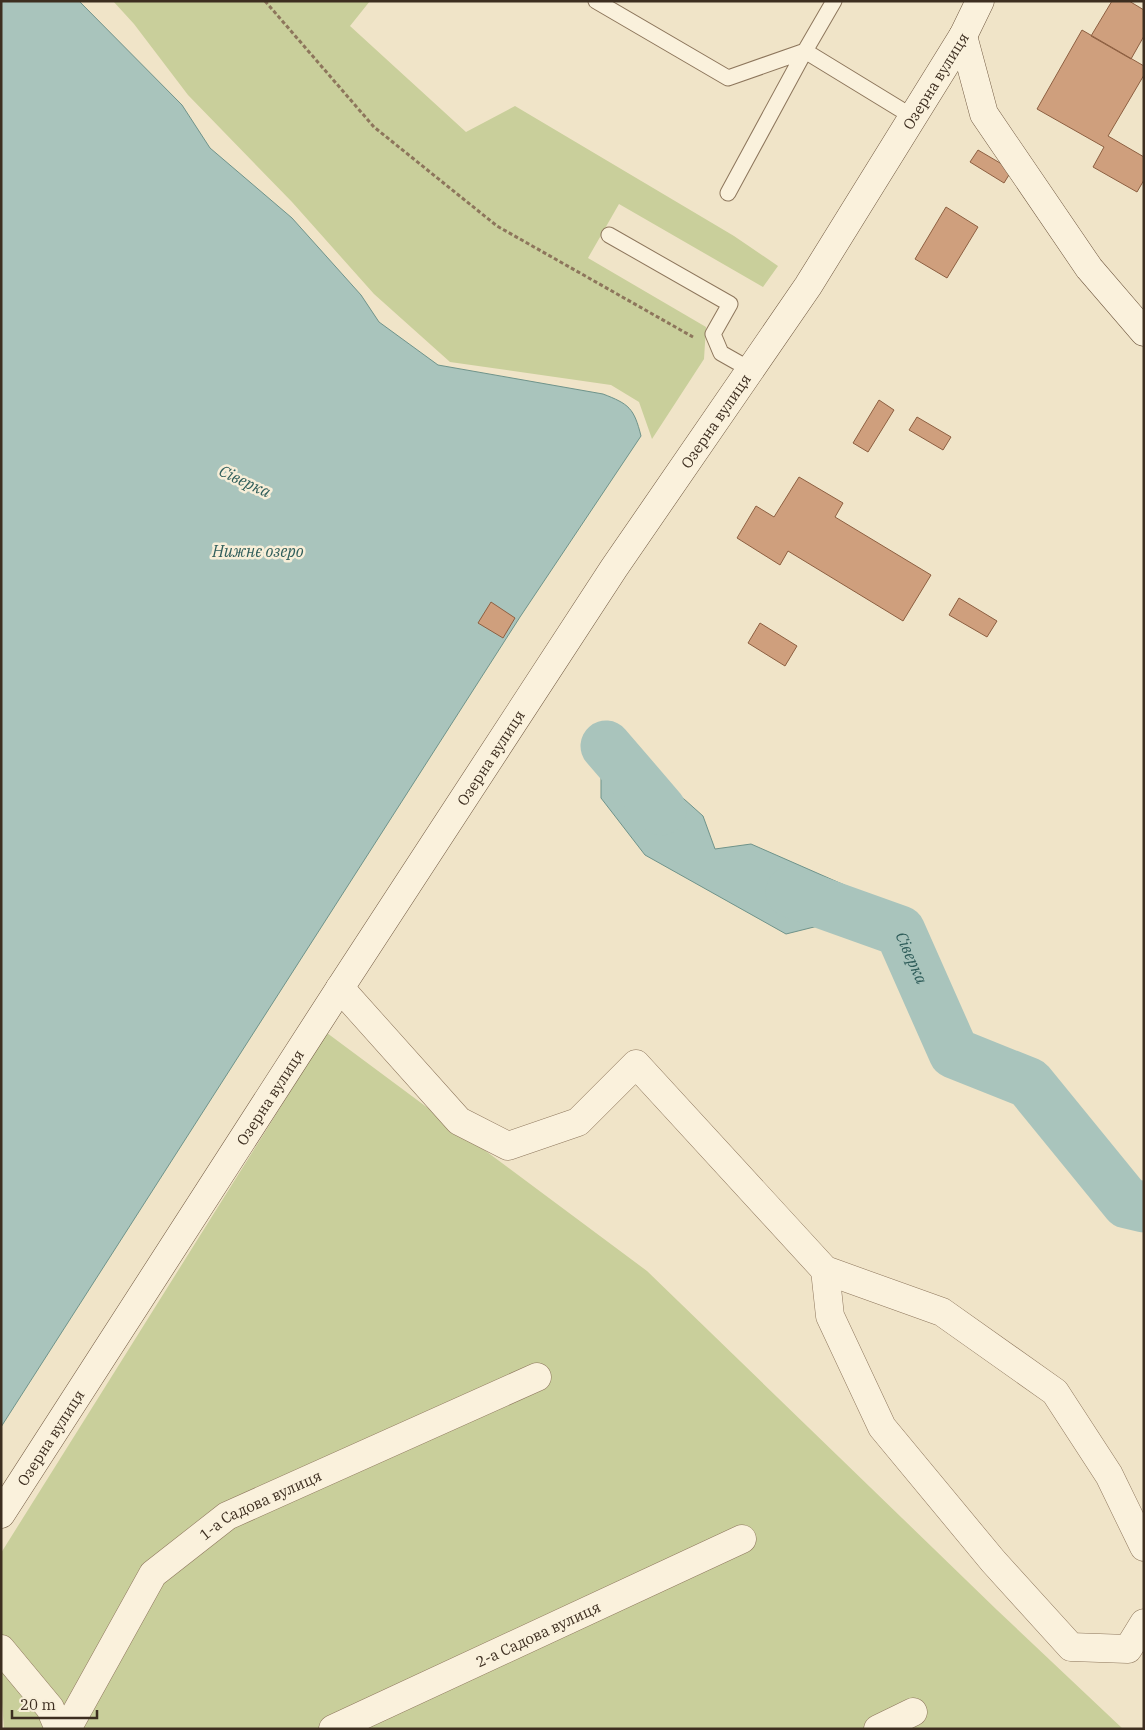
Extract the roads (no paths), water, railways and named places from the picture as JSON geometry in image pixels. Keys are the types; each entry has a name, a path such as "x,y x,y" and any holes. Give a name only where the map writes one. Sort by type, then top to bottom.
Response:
{"street":[{"name":"Озерна вулиця","path":"1,1514 340,988 614,568 808,286 963,36 980,1"},
{"path":"963,36 984,114 1089,268 1144,332"},
{"path":"340,988 459,1121 508,1146 578,1122 636,1064 825,1270 942,1312 1055,1392 1109,1475 1144,1547"},
{"path":"825,1270 830,1316 882,1427 994,1561 1071,1647 1128,1649 1144,1623"},
{"name":"1-а Садова вулиця","path":"67,1729 153,1574 227,1516 537,1377"},
{"name":"2-а Садова вулиця","path":"333,1729 742,1539"},
{"path":"1,1649 50,1708 59,1729"},
{"path":"878,1729 913,1712"}],"lane":[{"path":"728,193 805,50 834,1"},
{"path":"601,2 728,78 805,50"},
{"path":"805,50 913,117"},
{"path":"609,235 730,304 712,334 721,353 751,370"}],"water":[{"name":"Нижнє озеро","path":"1,1 79,1 182,105 210,148 292,218 361,295 379,322 438,365 603,394 625,404 629,408 636,419 641,436 520,617 1,1427"},
{"path":"601,755 636,756 703,816 715,849 751,844 858,891 858,926 826,924 786,934 645,855 601,798"}],"waterway":[{"name":"Сіверка","path":"606,746 661,810"},
{"name":"Сіверка","path":"791,892 900,931 954,1053 1029,1083 1127,1203 1144,1207"}]}
